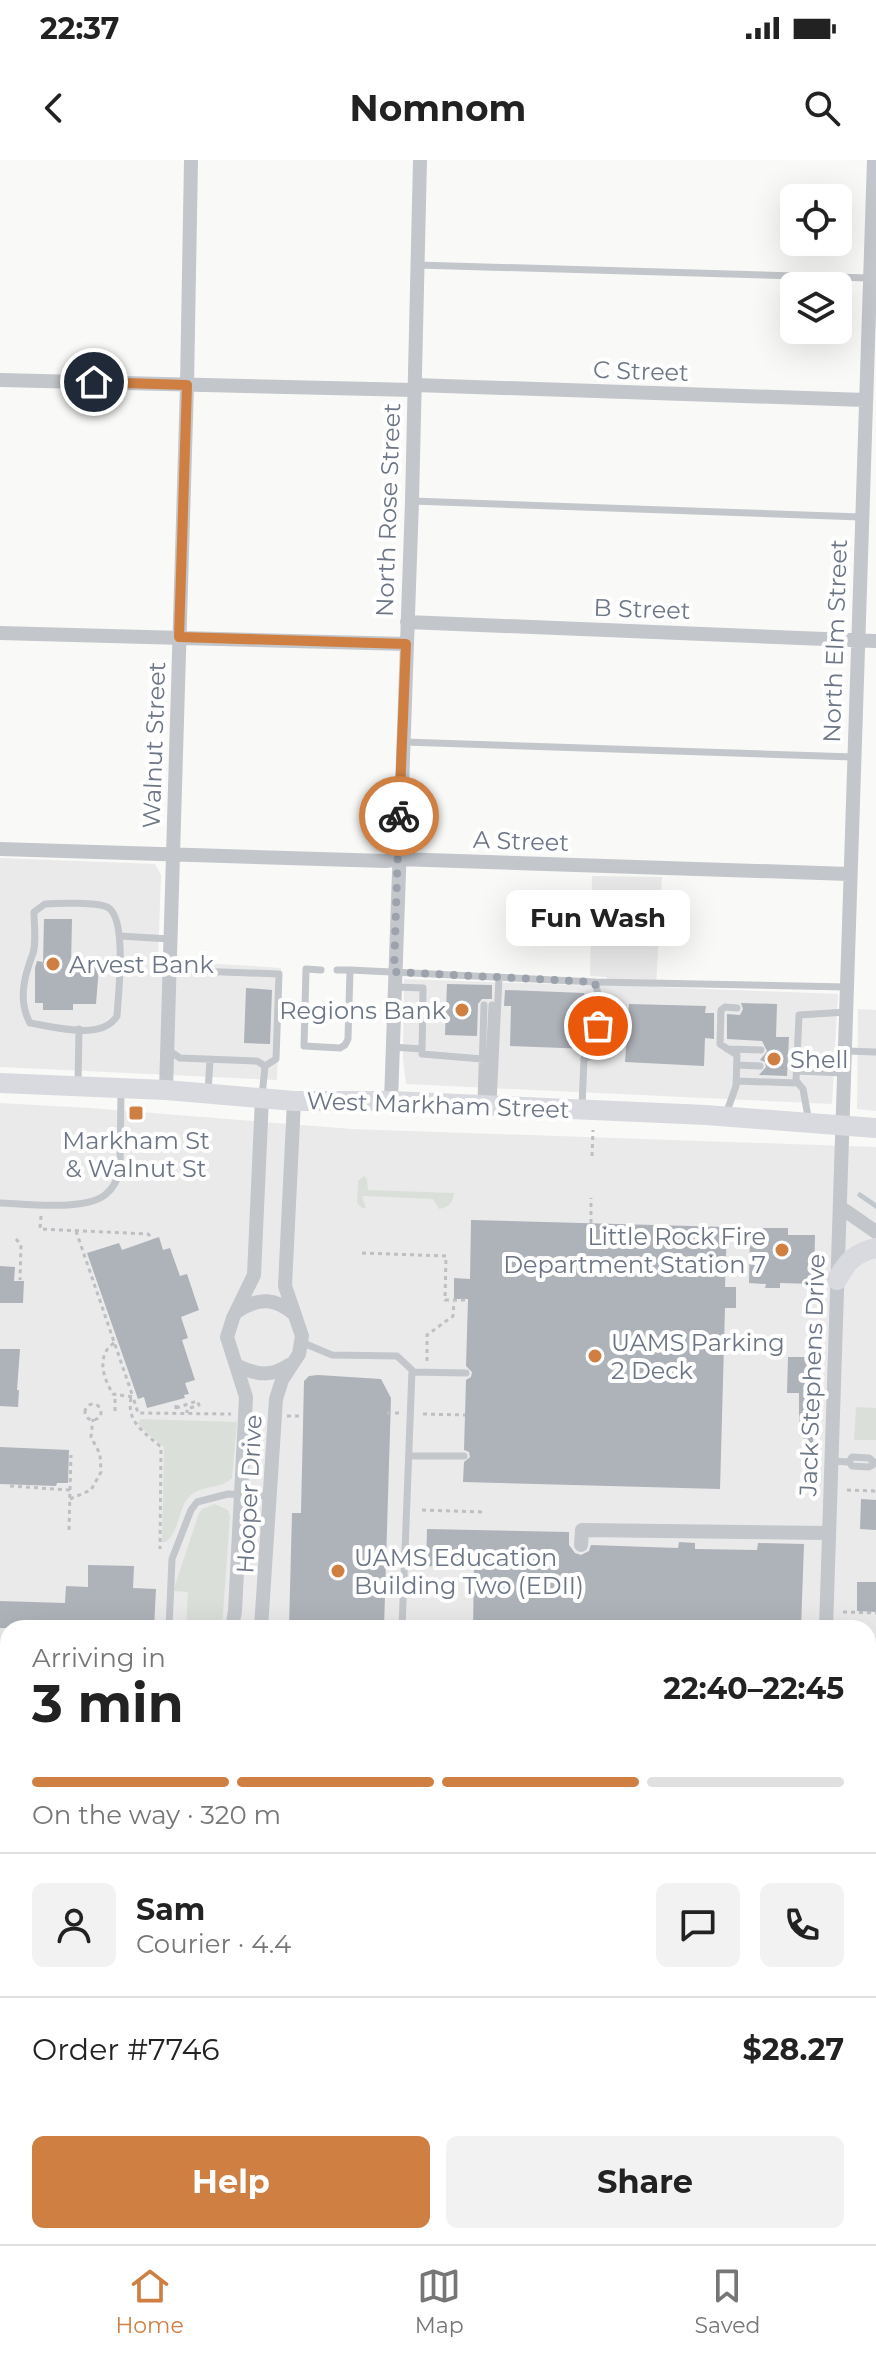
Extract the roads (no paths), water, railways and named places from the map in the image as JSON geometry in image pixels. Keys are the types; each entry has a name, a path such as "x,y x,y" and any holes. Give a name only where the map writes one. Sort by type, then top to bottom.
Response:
{"main road":[{"name":"West Markham Street","path":"0,1083 166,1090 294,1101 391,1101 725,1116 876,1128"},
{"path":"837,1280 856,1255 876,1248"}],"street":[{"name":"Walnut Street","path":"166,1090 191,160"},
{"name":"North Rose Street","path":"391,1101 412,501 420,160"},
{"name":"North Elm Street","path":"842,1124 847,1051 849,874 874,160"},
{"name":"C Street","path":"0,380 865,400"},
{"name":"B Street","path":"407,622 876,641"},
{"path":"0,633 406,644"},
{"name":"A Street","path":"0,849 849,874"},
{"name":"Hooper Drive","path":"233,1620 246,1397 227,1337 254,1275 262,1098"},
{"path":"294,1101 285,1286 302,1336 301,1342"},
{"name":"Jack Stephens Drive","path":"826,1620 842,1124"},
{"path":"840,1207 876,1232"},
{"path":"238,1311 263,1300 276,1301 294,1314"},
{"name":"Hooper Drive","path":"262,1620 276,1399 290,1365 299,1354 301,1342"},
{"path":"238,1366 264,1374 279,1372 290,1365"},
{"path":"581,1545 582,1530 829,1533"}],"lane":[{"path":"417,265 869,278"},
{"path":"412,501 861,517"},
{"path":"402,742 853,757"},
{"path":"45,904 105,906 114,912 120,936 117,1016 112,1025 103,1029 79,1029 30,1023 25,1013 24,979 33,955 34,912 45,904"},
{"path":"120,936 170,939"},
{"path":"321,970 306,969 304,1046 340,1048 348,1039 350,970"},
{"path":"169,970 279,974 276,1059 265,1066"},
{"path":"337,970 394,979 423,988 422,1054 488,1060"},
{"path":"394,979 848,988"},
{"path":"487,1105 491,981"},
{"path":"582,1109 584,1058 593,1056 598,1047 599,1005 595,982"},
{"path":"488,1005 488,1060"},
{"path":"725,1116 736,1081 737,1055 720,1044 721,1010 725,1007 737,1008"},
{"path":"809,1122 803,1089 794,1069 793,1052 799,1015 847,1012"},
{"path":"78,1087 79,1029"},
{"path":"392,1047 422,1049"},
{"path":"167,1049 180,1058 257,1061 265,1066"},
{"path":"727,1049 761,1050"},
{"path":"847,1051 875,1052"},
{"path":"208,1094 210,1059"},
{"path":"737,1065 760,1066"},
{"path":"262,1098 265,1066"},
{"path":"794,1069 845,1073"},
{"path":"736,1081 798,1083"},
{"path":"0,1203 42,1205 95,1201 114,1185 120,1168 121,1089"},
{"path":"301,1342 332,1355 397,1356 409,1365 412,1372 402,1620"},
{"path":"412,1372 466,1373"},
{"path":"409,1456 464,1456"},
{"path":"832,1461 849,1462 852,1457 869,1458 875,1463"},
{"path":"169,1620 172,1559 197,1502 239,1494 270,1496"}],"waterway":[{"path":"860,1195 876,1206"}],"place":[{"name":"Arvest Bank","path":"53,964"},
{"name":"Regions Bank","path":"462,1010"},
{"name":"Fun Wash","path":"598,1026"},
{"name":"Shell","path":"774,1059"},
{"name":"Markham St & Walnut St","path":"136,1113"},
{"name":"Little Rock Fire Department Station 7","path":"782,1250"},
{"name":"UAMS Parking 2 Deck","path":"595,1356"},
{"name":"UAMS Education Building Two (EDII)","path":"338,1571"}]}
